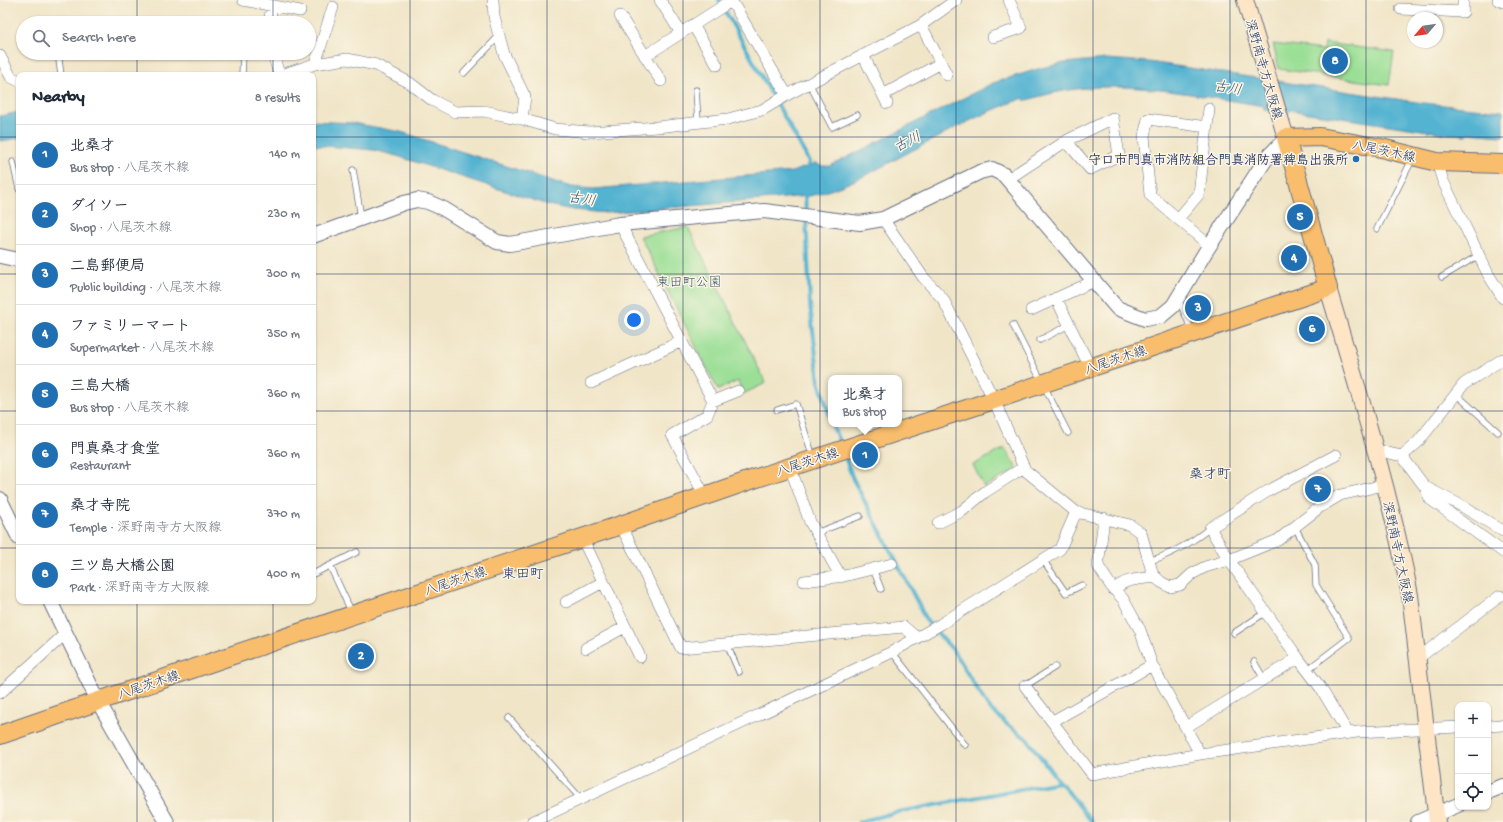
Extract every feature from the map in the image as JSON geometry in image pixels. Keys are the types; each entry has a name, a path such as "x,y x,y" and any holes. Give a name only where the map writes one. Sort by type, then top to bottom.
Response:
{"main road":[{"name":"深野南寺方大阪線","path":"1245,0 1286,138"},
{"name":"八尾茨木線","path":"1286,138 1320,137 1381,148 1437,162 1503,164"},
{"path":"1286,138 1328,288"},
{"name":"深野南寺方大阪線","path":"1328,288 1375,450 1403,559 1410,595 1425,729 1437,818"},
{"name":"八尾茨木線","path":"0,735 790,467 1328,288"}],"street":[{"path":"243,0 300,11"},
{"path":"493,0 494,17 504,54 525,97 522,119"},
{"path":"660,0 681,33"},
{"path":"290,72 315,64 347,59 376,65 410,83 432,100 455,112 484,111 522,119 555,129 589,132 657,127 728,119 762,110 808,83 921,25 956,0"},
{"path":"993,37 1021,28 1009,0"},
{"path":"1401,9 1463,12 1463,0"},
{"path":"1498,0 1503,2"},
{"path":"645,56 730,1 784,96"},
{"path":"270,16 272,6"},
{"path":"315,64 333,7"},
{"path":"620,16 661,81"},
{"path":"921,25 947,75"},
{"path":"693,26 717,65"},
{"path":"863,55 885,99 941,63"},
{"path":"0,56 11,77 16,80"},
{"path":"275,60 279,72"},
{"path":"1178,219 1199,194 1209,109"},
{"path":"1008,179 1066,141 1113,118 1119,155 1090,169 1066,141"},
{"path":"1207,127 1148,119 1144,136 1150,195 1210,246"},
{"path":"316,235 404,203 417,200 428,202 444,209 497,242 510,244 620,224 764,211 860,223 883,219 980,172 992,169 1004,174 1117,308 1145,319 1160,316 1173,306 1266,159 1286,138"},
{"path":"1437,162 1444,181 1488,274 1503,298"},
{"path":"883,219 923,277 943,299 994,400 1026,470 1076,512 1130,525 1141,533 1153,575 1170,587 1180,585 1192,574 1205,567 1229,560 1278,540 1320,507 1340,495 1384,485"},
{"path":"620,224 713,401"},
{"path":"0,256 16,259"},
{"path":"1031,310 1094,281"},
{"path":"1056,298 1090,368"},
{"path":"591,383 682,341"},
{"path":"1402,456 1418,442 1464,384 1503,359"},
{"path":"705,496 672,434 707,415 713,401 738,390"},
{"path":"1375,450 1402,456 1425,487 1430,499 1503,552"},
{"path":"1336,455 1268,492 1210,528 1229,560 1320,687 1348,734"},
{"path":"790,467 810,522 841,577"},
{"path":"938,523 962,511 985,492 1024,467"},
{"path":"1425,487 1462,506 1503,531"},
{"path":"0,499 16,532"},
{"path":"532,822 892,652 917,638 1060,549 1076,512"},
{"path":"1104,518 1098,566 1114,590 1123,599 1140,630 1152,665 1200,754"},
{"path":"621,525 681,648 904,627 917,638"},
{"path":"582,538 640,657"},
{"path":"804,581 841,577 892,564"},
{"path":"1114,590 1120,584 1131,580 1156,577"},
{"path":"566,602 603,582"},
{"path":"1417,659 1500,596"},
{"path":"51,604 98,701 167,822"},
{"path":"586,648 625,627"},
{"path":"0,692 65,634"},
{"path":"1186,727 1298,658"},
{"path":"1053,722 1152,665"},
{"path":"1025,686 1092,774 1200,754 1348,734 1455,728"},
{"path":"1491,726 1503,725"},
{"path":"1491,791 1503,786"},
{"path":"1418,822 1437,818 1455,806"}],"lane":[{"path":"464,73 499,36"},
{"path":"59,60 61,72"},
{"path":"242,72 243,60"},
{"path":"808,83 832,128 856,115"},
{"path":"696,90 698,122"},
{"path":"1376,229 1414,156"},
{"path":"13,162 16,176"},
{"path":"353,170 362,219"},
{"path":"1442,277 1479,255"},
{"path":"1178,298 1193,333"},
{"path":"1012,325 1068,433"},
{"path":"1040,340 1069,325"},
{"path":"1456,394 1498,432"},
{"path":"777,410 796,404 814,459"},
{"path":"816,533 860,516"},
{"path":"1295,527 1314,565 1316,585 1349,638 1307,670"},
{"path":"1149,562 1195,540 1210,528"},
{"path":"316,573 358,552"},
{"path":"1043,560 1066,593 1082,585"},
{"path":"330,566 353,615"},
{"path":"873,569 881,589"},
{"path":"1234,633 1266,612"},
{"path":"727,644 739,672"},
{"path":"892,652 965,745"},
{"path":"1254,662 1264,679"},
{"path":"1025,686 1055,667"},
{"path":"509,718 581,799"}],"green space":[{"path":"1325,43 1394,52 1389,85 1279,69 1273,44 1324,50"},
{"name":"東田町公園","path":"688,227 766,383 743,394 738,381 718,390 640,236"},
{"path":"1005,448 1017,469 984,487 973,465"}],"water":[{"name":"古川","path":"1106,59 1149,62 1423,103 1503,111 1503,136 1467,133 1467,135 1448,134 1289,110 1288,114 1264,110 1264,106 1166,91 1110,87 1082,88 1054,93 1025,101 1024,98 1008,104 960,126 866,175 821,193 809,196 607,213 573,210 548,205 397,156 373,150 316,145 316,121 353,123 401,132 571,187 593,189 792,172 816,163 821,166 830,166 993,83 1041,68 1064,63"},
{"path":"16,113 16,138 0,141 0,116"}],"waterway":[{"path":"719,0 809,161 807,172"},
{"path":"805,192 810,305 819,381 828,411"},
{"path":"833,427 841,446"},
{"path":"844,454 853,479 925,619 952,649 989,708 1009,726 1027,739 1059,782 1092,822"},
{"path":"859,822 893,813 1059,782"}],"place":[{"name":"三ツ島大橋公園","path":"1335,61"},
{"name":"守口市門真市消防組合門真消防署稗島出張所","path":"1356,159"},
{"name":"三島大橋","path":"1300,217"},
{"name":"ファミリーマート","path":"1294,258"},
{"name":"二島郵便局","path":"1198,308"},
{"name":"門真桑才食堂","path":"1312,329"},
{"name":"北桑才","path":"865,455"},
{"name":"桑才寺院","path":"1318,489"},
{"name":"ダイソー","path":"361,656"}],"district":[{"name":"桑才町","path":"1210,473"},
{"name":"東田町","path":"523,573"}]}
